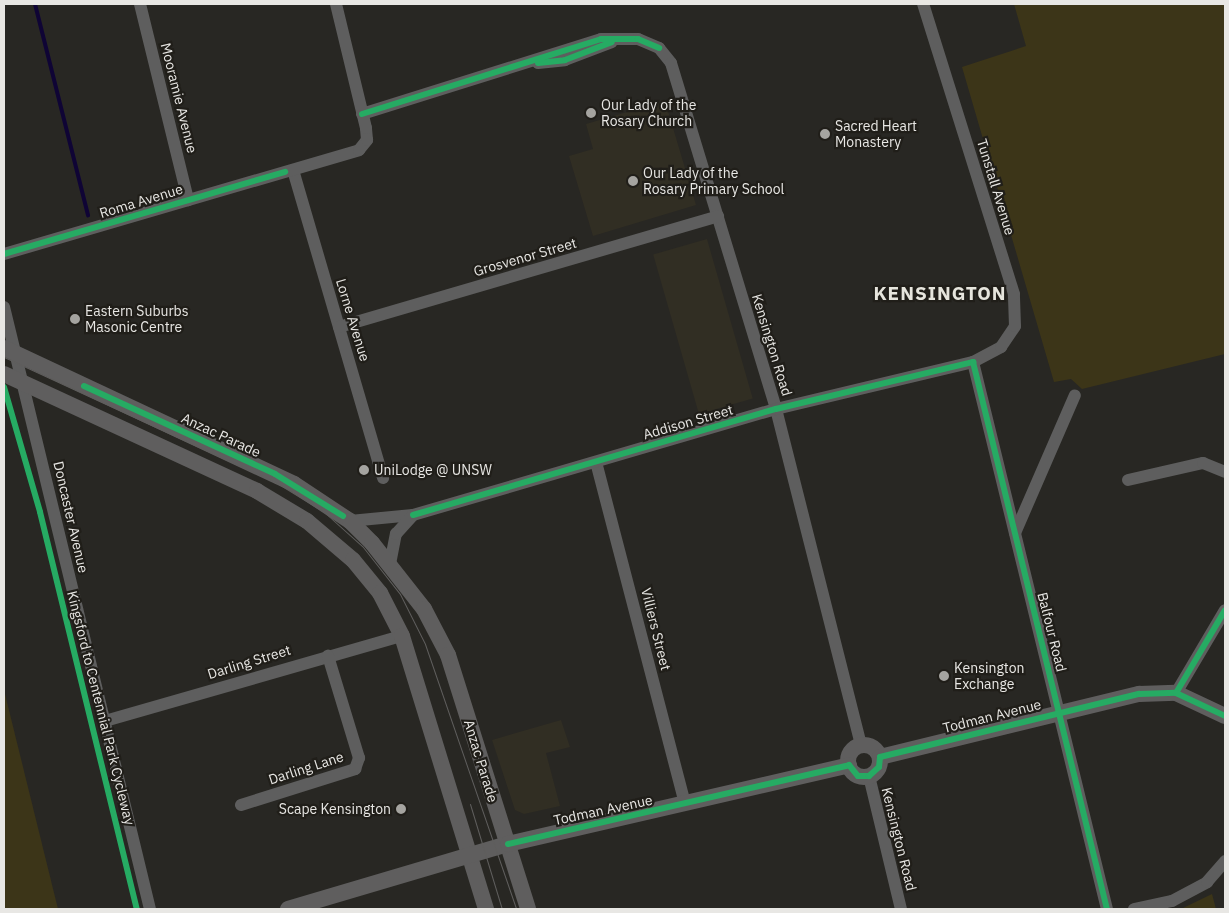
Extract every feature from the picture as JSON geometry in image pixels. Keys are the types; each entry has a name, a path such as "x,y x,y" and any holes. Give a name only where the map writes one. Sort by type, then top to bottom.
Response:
{"main road":[{"name":"Anzac Parade","path":"10,350 275,474 350,521 390,564 424,610 448,655 528,909"},
{"path":"4,374 257,491 308,520 366,576 402,636 486,909"},
{"name":"Todman Avenue","path":"880,758 1059,712 1139,694 1176,693 1225,716"},
{"path":"861,745 871,746 880,758 879,767 868,776 854,773 849,765 850,755 861,745"},
{"name":"Todman Avenue","path":"288,909 508,844 849,765"}],"street":[{"name":"Mooramie Avenue","path":"140,4 188,200"},
{"name":"Roma Avenue","path":"4,254 359,150 367,140 336,4"},
{"name":"Tunstall Avenue","path":"923,4 1016,310 1009,338 973,362"},
{"name":"Kensington Road","path":"362,114 522,66 565,60 622,38 659,48 677,76 776,409 861,745"},
{"name":"Lorne Avenue","path":"293,170 383,478"},
{"name":"Grosvenor Street","path":"340,327 718,216"},
{"name":"Doncaster Avenue","path":"4,307 10,350 23,382 150,909"},
{"name":"Addison Street","path":"350,521 413,514 776,409 973,362"},
{"name":"Balfour Road","path":"973,362 1107,909"},
{"path":"1016,533 1075,395"},
{"name":"Villiers Street","path":"596,462 685,804"},
{"path":"1128,480 1203,463 1225,472"},
{"path":"390,564 396,534 413,514"},
{"path":"1176,693 1225,610"},
{"name":"Darling Street","path":"105,721 402,636"},
{"name":"Darling Lane","path":"241,805 354,769 358,764 328,656"},
{"name":"Kensington Road","path":"868,776 901,909"},
{"path":"1134,909 1172,901 1207,882 1225,862"}],"shaded area":[{"path":"1014,4 1225,4 1225,354 1082,389 1071,379 1054,382 962,67 1026,46"},
{"name":"Our Lady of the Rosary Primary School","path":"665,101 696,205 593,236 569,156 593,149 586,124"},
{"name":"Our Lady of the Rosary Primary School","path":"707,239 753,399 699,414 653,254"},
{"path":"4,690 58,909 4,909"},
{"path":"561,720 570,747 546,753 560,806 524,814 515,810 492,740"},
{"path":"1212,894 1216,909 1181,909"}],"waterway":[{"path":"35,4 88,215"}],"tram line":[{"path":"4,357 277,483 324,512 363,547 400,594 425,644 516,909"},
{"path":"470,804 502,909"}],"cycle path":[{"path":"362,114 601,39 638,39 659,48"},
{"path":"538,63 565,60 612,42"},
{"path":"4,254 285,172"},
{"path":"413,515 776,409 973,362 1107,909"},
{"path":"84,386 275,474 343,516"},
{"name":"Kingsford to Centennial Park Cycleway","path":"4,387 40,512 137,909"},
{"path":"1176,693 1225,610"},
{"path":"508,844 849,765 858,776 869,776 879,767 880,757 1139,694 1176,693 1225,716"}],"place":[{"name":"Our Lady of the Rosary Church","path":"591,113"},
{"name":"Sacred Heart Monastery","path":"825,134"},
{"name":"Our Lady of the Rosary Primary School","path":"633,181"},
{"name":"Eastern Suburbs Masonic Centre","path":"75,319"},
{"name":"UniLodge @ UNSW","path":"364,470"},
{"name":"Kensington Exchange","path":"944,676"},
{"name":"Scape Kensington","path":"401,809"}],"district":[{"name":"KENSINGTON","path":"940,294"}]}
